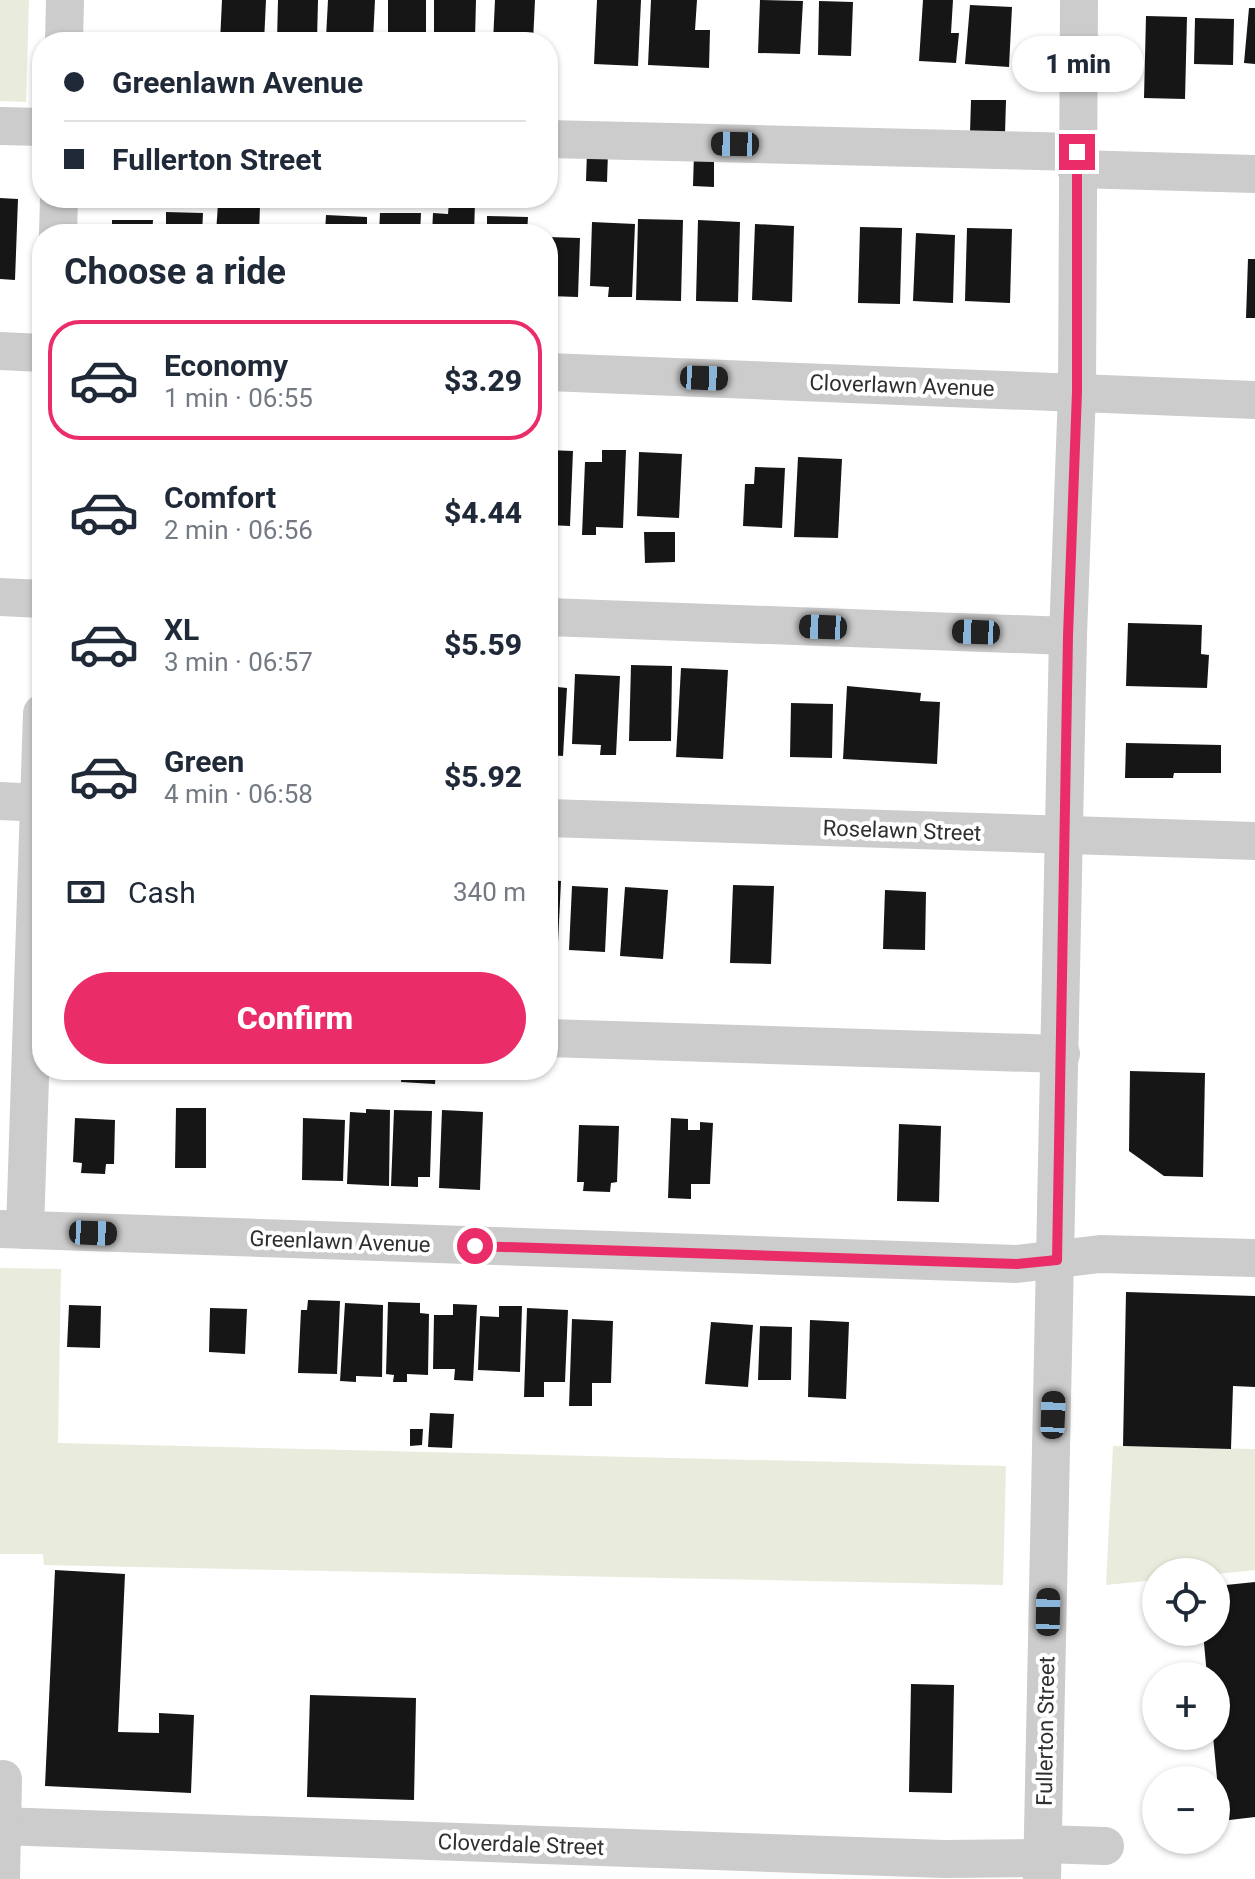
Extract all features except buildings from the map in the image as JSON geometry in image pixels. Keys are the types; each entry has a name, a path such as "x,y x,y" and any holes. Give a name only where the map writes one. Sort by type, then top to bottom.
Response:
{"street":[{"path":"64,32 65,0"},
{"name":"Fullerton Street","path":"1042,1860 1068,636 1077,392 1079,0"},
{"path":"0,126 32,127"},
{"path":"558,139 1077,160 1255,174"},
{"path":"0,351 32,353"},
{"name":"Cloverlawn Avenue","path":"558,372 1255,400"},
{"path":"0,597 32,599"},
{"path":"558,617 1068,636"},
{"path":"0,801 32,802"},
{"name":"Roselawn Street","path":"558,818 1255,841"},
{"path":"12,1230 32,920"},
{"path":"558,1038 1061,1054"},
{"name":"Greenlawn Avenue","path":"12,1230 1017,1264 1100,1254 1255,1258"},
{"path":"1,1879 3,1779"},
{"name":"Cloverdale Street","path":"1,1826 944,1859 1042,1860 1105,1846"}],"green space":[{"path":"0,0 29,0 26,102 0,101"},
{"path":"0,1268 61,1269 58,1443 1006,1466 1003,1585 44,1565 43,1554 0,1554"},
{"path":"1113,1446 1255,1449 1255,1570 1230,1573 1230,1558 1142,1558 1142,1581 1106,1585"}],"route":[{"path":"475,1246 1017,1264 1057,1260 1068,636 1077,430 1077,152"}]}
